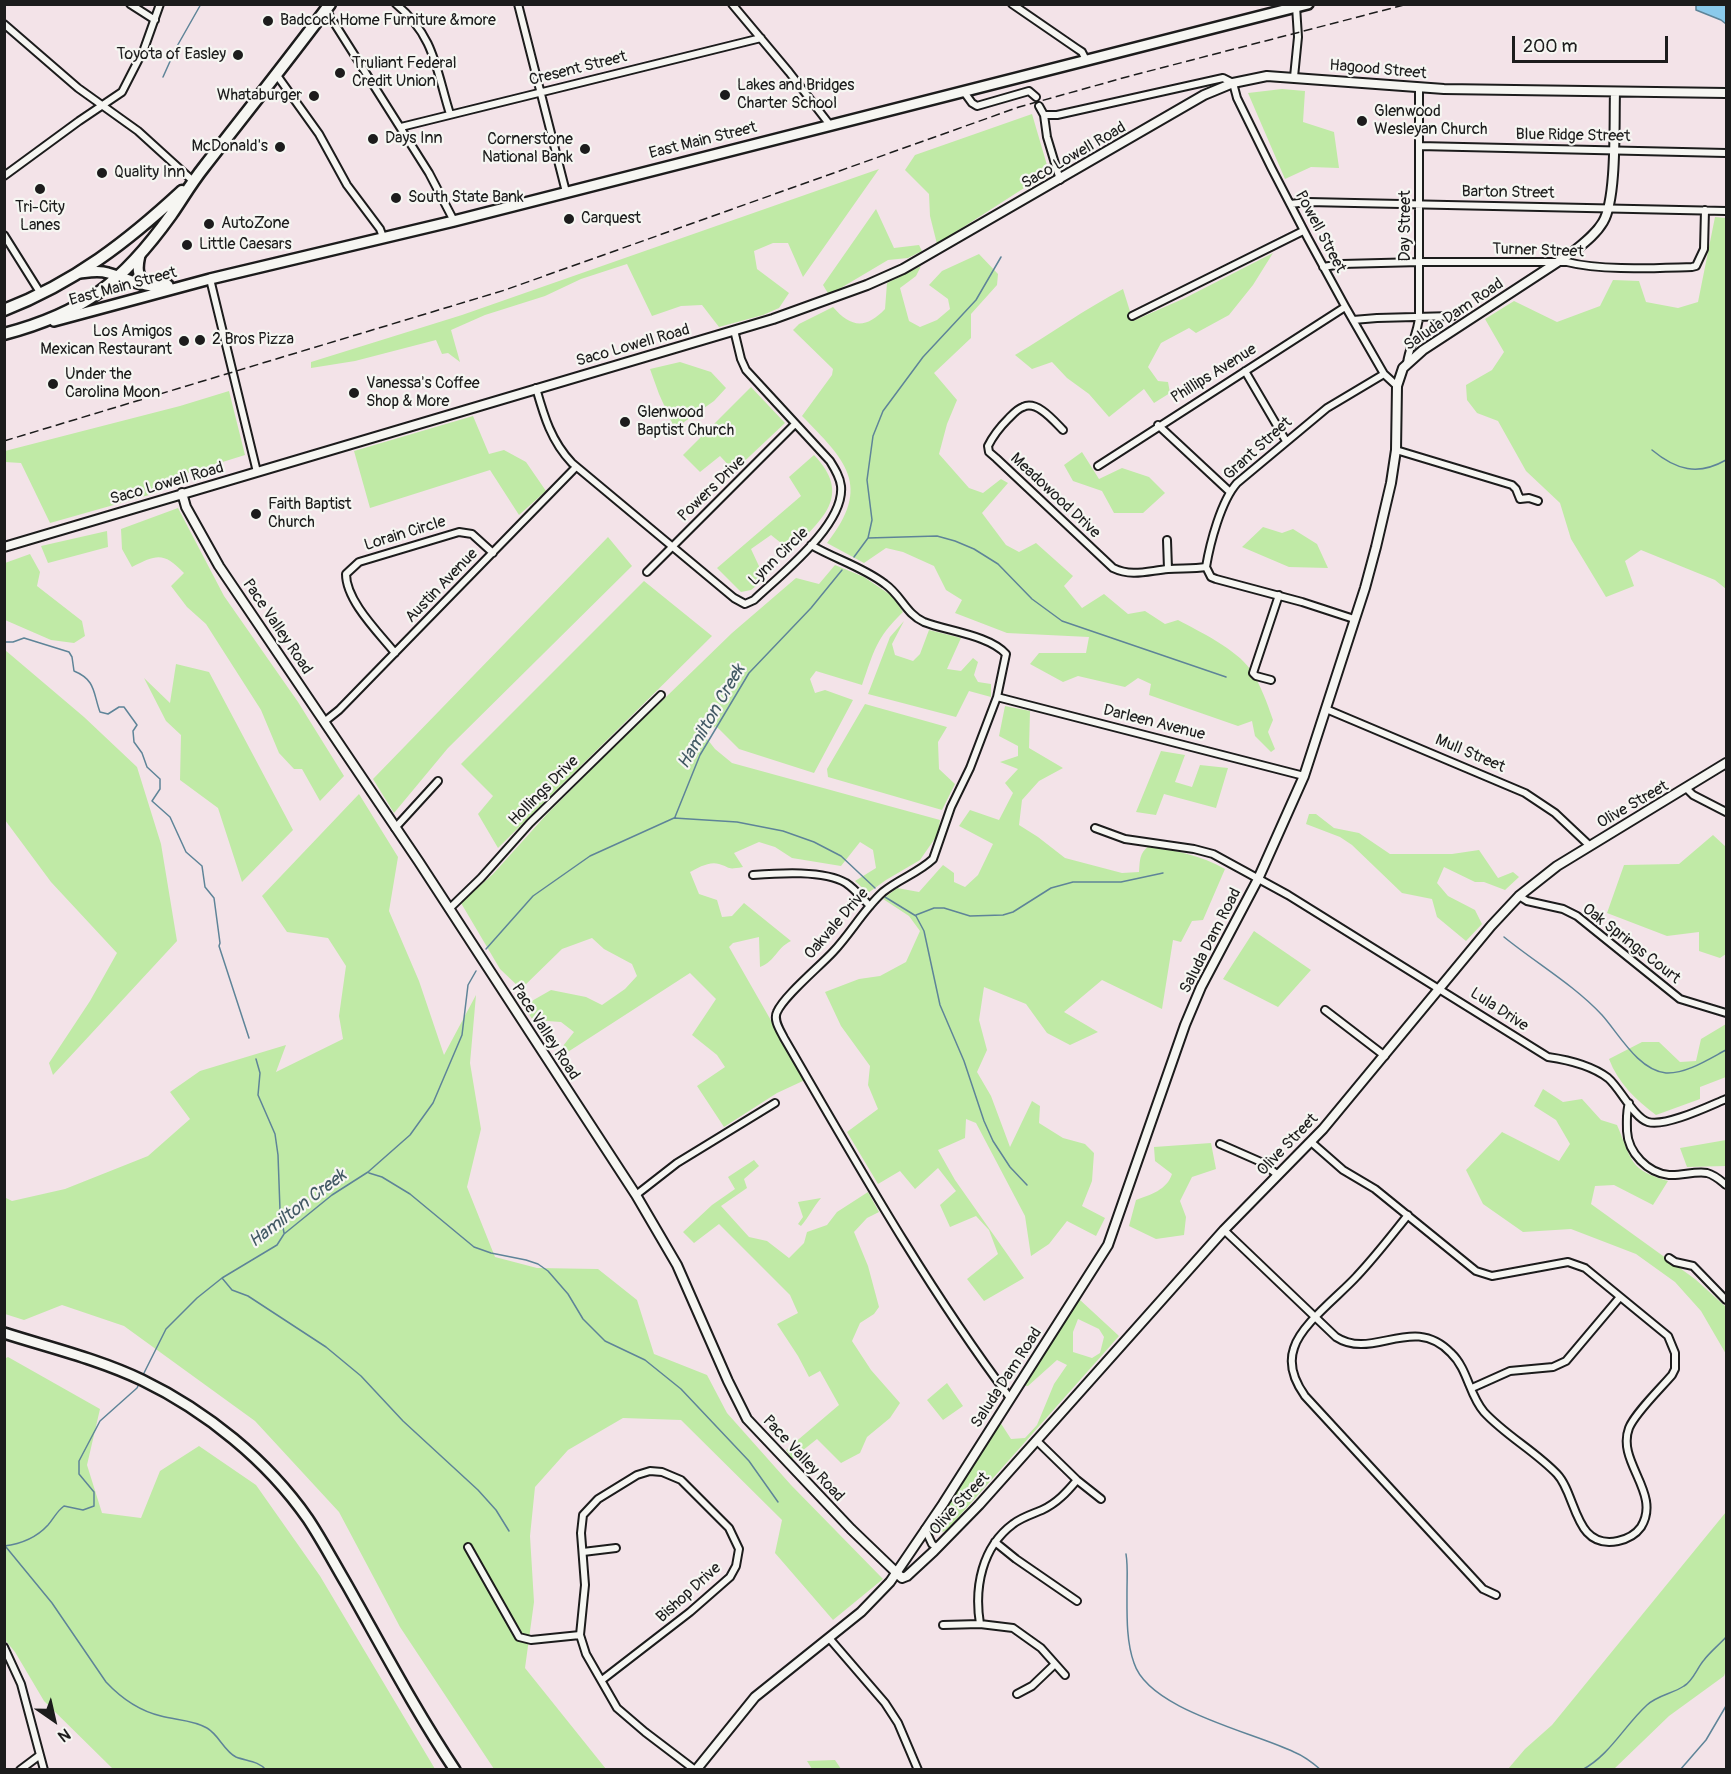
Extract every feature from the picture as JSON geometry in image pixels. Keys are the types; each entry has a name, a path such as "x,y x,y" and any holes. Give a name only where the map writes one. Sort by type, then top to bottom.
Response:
{"highway":[{"path":"4,334 43,324 78,306 119,276 140,255 171,215 193,180 328,8"},
{"path":"4,310 41,294 80,273 135,233 193,180"}],"main road":[{"name":"East Main Street","path":"43,324 210,279 454,221 1308,4"},
{"path":"140,255 137,268 139,274 144,282 154,287"},
{"name":"East Main Street","path":"80,273 103,272 154,287 192,279 210,279"},
{"path":"4,1333 97,1361 142,1380 215,1424 249,1453 281,1486 307,1518 428,1729 455,1770"}],"street":[{"path":"130,4 155,20"},
{"path":"4,176 122,92 144,49 160,4"},
{"path":"396,4 420,29 429,45 450,114"},
{"path":"518,4 566,192"},
{"path":"732,4 830,125"},
{"path":"1011,4 1082,52 1086,60"},
{"path":"1294,77 1298,34 1296,6"},
{"path":"328,8 429,173 454,221"},
{"path":"4,24 78,88 138,131 193,180"},
{"name":"Cresent Street","path":"401,128 761,38"},
{"path":"276,74 319,134 343,180 380,229 383,237"},
{"name":"Hagood Street","path":"1044,115 1057,115 1223,78 1233,83 1267,76 1419,87 1726,93"},
{"name":"Saco Lowell Road","path":"4,547 802,310 903,269 1204,95 1233,83"},
{"name":"Powell Street","path":"1233,83 1237,98 1303,231 1384,374 1397,387"},
{"name":"Day Street","path":"1407,363 1419,317 1419,87"},
{"path":"964,92 977,106 1029,91 1036,97"},
{"name":"Saluda Dam Road","path":"695,1770 755,1697 877,1597 896,1574 1108,1245 1185,1025 1201,987 1258,879 1304,776 1376,547 1396,450 1397,387 1407,363 1423,350 1558,262 1591,236 1603,222 1611,202 1615,92"},
{"path":"1040,106 1060,180"},
{"name":"Blue Ridge Street","path":"1419,146 1726,153"},
{"name":"Barton Street","path":"1290,204 1308,202 1726,211"},
{"name":"Turner Street","path":"1323,267 1342,264 1420,261 1558,262 1637,268 1696,266 1704,249 1705,210"},
{"path":"1132,316 1303,231"},
{"path":"4,235 41,294"},
{"path":"210,279 257,472"},
{"name":"Phillips Avenue","path":"1098,466 1345,307"},
{"path":"1353,320 1453,316"},
{"name":"Lynn Circle","path":"536,388 550,432 564,454 576,467 724,591 745,604 754,600 826,529 838,508 841,486 838,474 830,461 746,370 734,330"},
{"path":"1245,371 1286,441"},
{"name":"Grant Street","path":"1206,567 1222,512 1230,492 1237,483 1327,408 1384,374"},
{"name":"Meadowood Drive","path":"1063,430 1040,410 1028,405 1021,407 992,437 988,446 989,452 1113,568 1124,573 1138,574 1168,569 1206,567"},
{"name":"Powers Drive","path":"647,572 795,424"},
{"path":"1158,426 1230,492"},
{"path":"1396,450 1512,485 1520,499 1529,498 1538,501"},
{"name":"Austin Avenue","path":"324,722 339,710 576,467"},
{"name":"Pace Valley Road","path":"182,493 186,507 219,566 449,909 636,1195 677,1265 747,1419 896,1574"},
{"name":"Lorain Circle","path":"395,653 375,630 350,590 346,574 351,567 359,562 459,532 472,534 493,553"},
{"path":"1167,540 1168,569"},
{"name":"Oakvale Drive","path":"811,545 877,578 896,594 912,615 924,622 961,631 1002,650 1005,654 997,697 970,768 951,807 933,859 894,883 870,906 834,951 777,1011 775,1017 789,1047 901,1236 978,1356 1010,1398"},
{"path":"1206,567 1211,576 1216,579 1279,595 1354,619"},
{"path":"1271,680 1253,673 1279,595"},
{"name":"Hollings Drive","path":"449,909 481,878 530,823 661,694"},
{"name":"Darleen Avenue","path":"997,697 1304,776"},
{"name":"Mull Street","path":"1326,710 1525,793 1555,813 1590,846"},
{"name":"Olive Street","path":"896,1574 902,1578 907,1576 979,1505 1224,1230 1311,1142 1491,926 1519,896 1541,878 1590,846 1687,789 1726,763"},
{"path":"395,828 438,781"},
{"path":"1687,789 1693,795 1726,812"},
{"name":"Lula Drive","path":"1095,828 1125,839 1213,854 1440,989 1548,1057 1583,1065 1597,1071 1608,1078 1640,1117 1648,1123 1673,1120 1726,1099"},
{"path":"753,874 795,872 844,881 870,906"},
{"name":"Oak Springs Court","path":"1519,896 1527,901 1563,909 1577,916 1680,999 1726,1013"},
{"path":"1325,1010 1385,1056"},
{"path":"636,1195 677,1163 775,1102"},
{"path":"1629,1103 1627,1109 1628,1139 1632,1150 1647,1166 1669,1174 1708,1173 1726,1185"},
{"path":"1224,1230 1336,1337 1353,1345 1364,1345 1400,1336 1427,1338 1447,1348 1458,1360 1485,1412 1558,1475 1576,1516 1586,1531 1605,1541 1616,1541 1632,1535 1642,1526 1646,1516 1647,1500 1628,1454 1626,1437 1632,1422 1675,1369 1675,1353 1668,1336 1585,1268 1568,1263 1492,1276 1476,1271 1375,1189 1330,1160 1311,1142"},
{"path":"1220,1144 1261,1162 1278,1175"},
{"path":"1408,1215 1357,1276 1298,1339 1293,1348 1291,1360 1298,1386 1483,1589 1496,1595"},
{"path":"1669,1258 1675,1262 1693,1266 1726,1300"},
{"path":"1472,1388 1510,1371 1554,1367 1566,1361 1620,1297"},
{"path":"1036,1440 1077,1480 1101,1499"},
{"name":"Bishop Drive","path":"602,1680 690,1612 730,1577 736,1566 739,1549 729,1528 681,1480 662,1472 650,1471 627,1480 598,1498 589,1507 581,1521 585,1585 580,1635 586,1654 608,1694 622,1713 695,1770"},
{"path":"980,1624 981,1570 995,1542 1012,1524 1057,1501 1077,1480"},
{"path":"926,1529 932,1544 937,1548"},
{"path":"995,1542 1077,1601"},
{"path":"468,1547 519,1637 531,1640 580,1635"},
{"path":"583,1552 616,1548"},
{"path":"943,1625 980,1624 1013,1628 1041,1648 1065,1675"},
{"path":"829,1638 885,1703 898,1723 918,1770"},
{"path":"4,1647 21,1684 44,1770"},
{"path":"1017,1694 1032,1686 1055,1664"},
{"path":"20,1770 40,1755"}],"green space":[{"path":"1282,89 1305,91 1303,122 1334,132 1339,168 1311,167 1285,179 1248,93"},
{"path":"1032,114 1049,172 937,244 930,216 929,194 905,170 915,155"},
{"path":"879,169 803,277 788,243 773,243 754,251 757,269 789,293 779,308 763,315 719,327 702,305 681,306 652,316 627,264 581,279 545,296 485,315 451,330 460,362 448,353 442,354 436,340 355,361 311,368 311,362 462,315"},
{"path":"876,209 894,248 919,245 922,251 908,258 888,260 829,295 823,285"},
{"path":"1715,217 1726,218 1726,589 1715,580 1641,550 1625,561 1634,586 1606,597 1571,539 1560,503 1526,471 1498,421 1477,413 1467,400 1466,385 1492,370 1504,352 1485,319 1514,301 1557,322 1600,306 1613,280 1639,281 1646,302 1678,308 1698,302"},
{"path":"1273,253 1253,285 1229,315 1196,333 1189,328 1161,343 1148,367 1158,381 1168,382 1170,393 1154,403 1144,389 1109,417 1089,394 1067,378 1052,362 1032,369 1015,355 1123,289 1133,321 1185,298"},
{"path":"979,254 998,274 997,285 971,314 971,338 934,373 957,400 947,424 939,454 969,488 983,493 1001,479 1008,483 982,513 1006,545 1019,552 1036,543 1073,576 1064,586 1082,608 1104,594 1128,614 1145,611 1165,624 1178,620 1217,642 1244,662 1257,681 1273,720 1268,732 1275,749 1271,752 1255,736 1252,721 1238,726 1149,695 1151,684 1138,678 1125,687 1078,676 1063,682 1030,664 1039,653 1086,653 1089,637 1007,633 955,613 962,600 946,590 934,566 903,552 886,548 864,563 827,543 841,523 849,505 851,489 848,474 841,460 831,446 802,416 832,375 833,369 793,330 799,324 833,307 852,322 865,323 871,320 885,309 887,283 921,266 916,276 900,288 909,321 920,327 937,320 950,309 948,299 929,285 942,271"},
{"path":"680,362 711,372 726,388 714,401 677,427 673,425 650,369"},
{"path":"751,387 785,423 734,471 720,456 700,472 683,455"},
{"path":"229,391 245,455 168,479 156,493 50,523 21,463 5,462 5,451 180,406"},
{"path":"473,416 489,454 504,450 526,462 546,491 519,515 490,470 370,508 354,451"},
{"path":"1082,452 1099,479 1122,468 1149,477 1165,493 1143,513 1114,513 1102,491 1073,481 1064,465"},
{"path":"814,455 831,483 832,495 829,506 813,528 791,551 771,535 751,549 765,579 751,590 741,592 717,568 801,496 789,477"},
{"path":"178,508 224,596 298,702 344,776 320,801 302,769 294,769 279,753 261,710 206,624 187,607 171,586 184,573 171,561 160,557 132,567 122,549 121,529"},
{"path":"1263,527 1282,533 1293,529 1317,544 1328,568 1289,567 1242,547"},
{"path":"107,531 108,547 48,563 41,546"},
{"path":"608,537 632,566 448,748 394,813 373,779"},
{"path":"30,554 40,572 37,586 82,621 85,636 74,643 51,640 5,620 5,563"},
{"path":"835,565 864,577 892,596 903,612 881,638 862,685 816,671 810,679 815,693 825,690 853,700 814,773 739,749 716,726 704,735 715,749 732,763 940,820 938,834 920,860 868,893 855,881 876,868 873,850 860,842 841,866 792,858 775,847 759,842 734,853 743,867 731,868 711,863 690,872 699,894 717,900 722,917 732,916 744,903 791,941 782,947 770,961 760,967 759,937 733,943 729,947 805,1080 777,1093 724,1127 697,1086 725,1067 717,1055 692,1035 716,999 690,973 560,1057 559,1051 574,1032 561,1022 533,1020 523,1006 551,990 586,997 602,1005 625,989 637,976 632,964 604,949 592,938 562,949 521,989 500,969 461,903 493,874 547,814 602,759 732,633 796,578 819,584"},
{"path":"644,581 712,636 498,848 478,814 493,796 461,764"},
{"path":"904,621 892,644 895,655 913,661 920,654 929,630 961,638 947,669 961,671 973,658 978,662 974,675 978,682 991,684 991,697 969,691 956,717 868,694 890,637"},
{"path":"5,650 84,717 137,767 161,844 177,941 53,1075 49,1063 90,1001 117,953 51,882 5,820"},
{"path":"176,664 209,672 293,830 242,882 218,808 180,780 181,735 166,721 144,678 170,703"},
{"path":"865,704 947,727 938,742 939,769 955,784 942,810 828,777 827,769"},
{"path":"1005,706 1030,711 1029,748 1063,768 1039,781 1022,800 1019,825 1065,858 1122,873 1139,872 1142,854 1149,846 1198,857 1225,869 1203,920 1192,921 1181,942 1173,940 1162,1009 1102,980 1064,1012 1098,1032 1070,1045 1047,1033 1026,1004 984,987 979,1020 987,1050 977,1072 991,1096 1010,1147 1032,1101 1040,1106 1039,1123 1063,1138 1085,1144 1094,1153 1092,1181 1082,1206 1105,1218 1096,1236 1067,1221 1049,1244 1031,1256 1025,1216 976,1123 966,1119 965,1138 938,1150 955,1180 1024,1278 984,1301 967,1279 998,1254 989,1230 976,1216 950,1227 940,1205 956,1191 938,1168 915,1189 900,1171 878,1184 847,1132 878,1109 868,1085 870,1066 841,1026 825,992 859,979 880,976 906,962 920,931 909,916 883,899 897,888 919,892 943,865 954,873 954,882 965,887 978,875 993,844 959,826 970,810 999,820 1013,793 1005,783 1018,769 1000,762 1018,756 1018,746 999,736"},
{"path":"1161,751 1185,755 1175,782 1192,787 1200,765 1228,768 1216,808 1164,794 1156,815 1136,812"},
{"path":"359,794 398,857 389,911 419,981 444,1055 476,995 470,1063 481,1129 467,1187 495,1257 537,1268 598,1269 637,1300 654,1354 707,1375 727,1413 791,1485 883,1579 833,1620 775,1553 782,1520 681,1420 623,1418 568,1450 535,1487 530,1536 534,1602 525,1668 606,1769 494,1769 400,1627 339,1512 255,1421 124,1326 62,1305 24,1320 5,1314 4,1197 12,1201 65,1189 148,1156 190,1119 170,1092 200,1071 286,1045 276,1072 343,1039 339,1016 346,966 328,938 287,932 262,896"},
{"path":"1309,814 1316,814 1334,828 1359,833 1390,854 1452,854 1479,850 1498,878 1513,872 1519,877 1505,890 1484,882 1475,882 1444,867 1437,883 1448,896 1475,910 1482,924 1466,941 1437,917 1432,899 1402,893 1352,845 1340,837 1306,824"},
{"path":"1713,835 1726,847 1726,954 1720,958 1699,951 1699,932 1667,936 1607,913 1624,865 1679,864"},
{"path":"1254,931 1311,970 1278,1007 1223,979"},
{"path":"1726,1024 1726,1077 1700,1087 1700,1099 1656,1115 1628,1090 1617,1076 1609,1059 1642,1042 1659,1042 1680,1062 1696,1061 1701,1039"},
{"path":"1543,1089 1563,1102 1582,1099 1601,1120 1617,1125 1629,1155 1639,1168 1668,1181 1653,1205 1614,1185 1595,1186 1591,1204 1695,1279 1726,1307 1726,1354 1701,1311 1675,1282 1636,1254 1571,1229 1523,1232 1483,1204 1466,1170 1502,1132 1559,1161 1570,1144 1556,1120 1534,1106"},
{"path":"1726,1140 1726,1166 1687,1167 1680,1148"},
{"path":"1211,1143 1216,1169 1192,1177 1180,1201 1186,1217 1184,1235 1156,1239 1129,1226 1136,1200 1162,1188 1170,1180 1172,1174 1155,1161 1154,1147"},
{"path":"754,1160 759,1166 744,1179 747,1188 721,1206 749,1237 767,1241 789,1258 804,1243 807,1232 827,1225 837,1212 868,1192 879,1212 867,1218 854,1232 868,1266 879,1307 874,1314 860,1323 852,1341 871,1370 900,1403 890,1418 867,1437 860,1453 841,1463 817,1439 792,1459 786,1450 839,1405 820,1371 809,1377 777,1324 798,1313 790,1295 719,1224 694,1243 683,1232 712,1205 735,1189 728,1177"},
{"path":"821,1198 801,1226 798,1224 803,1217 798,1202"},
{"path":"1079,1299 1119,1336 947,1530 936,1535 933,1527 1000,1422 1011,1439 1025,1438 1037,1425 1054,1384 1067,1365 1057,1360 1028,1386 1025,1386","holes":["1078,1319 1099,1329 1104,1337 1100,1353 1092,1358 1073,1352 1073,1332"]},
{"path":"8,1357 100,1409 87,1465 102,1513 141,1518 160,1471 199,1446 256,1485 320,1576 435,1769 113,1769 44,1701 15,1652 5,1640 4,1359"},
{"path":"947,1383 963,1406 943,1420 927,1400"},
{"path":"1726,1512 1726,1670 1724,1676 1669,1716 1614,1769 1508,1769 1525,1749 1552,1725"},
{"path":"835,1760 841,1769 812,1769 807,1761"}],"water":[{"path":"1696,5 1726,5 1726,24 1696,10"}],"waterway":[{"path":"163,77 176,48 201,4"},
{"path":"854,557 868,538 872,520 867,480 873,436 883,411 923,357 976,300 1001,257"},
{"path":"1652,450 1670,462 1688,468 1706,468 1726,460"},
{"name":"Hamilton Creek","path":"868,538 937,536 955,541 974,549 998,564 1032,599 1062,621 1226,677"},
{"name":"Hamilton Creek","path":"675,817 700,755 749,673 811,608 842,570"},
{"path":"4,642 24,638 69,652 74,671 86,679 93,688 100,712 108,714 119,707 124,707 137,725 133,731 134,742 142,753 147,767 160,779 160,789 152,801 170,817 186,852 202,866 205,887 214,898 219,946 249,1038"},
{"name":"Hamilton Creek","path":"486,949 533,896 590,856 674,818 737,822 783,831 814,842 841,856 875,888"},
{"path":"916,915 934,908 944,908 970,916 1003,915 1013,912 1051,888 1073,882 1121,882 1163,873"},
{"path":"885,897 916,916 924,931 940,1005 964,1061 984,1121 993,1141 1010,1167 1027,1185"},
{"path":"1504,937 1591,1004 1638,1058 1656,1070 1674,1073 1697,1065 1726,1050"},
{"name":"Hamilton Creek","path":"143,1375 166,1329 197,1298 222,1278 277,1245 284,1234 332,1195 368,1172 410,1135 433,1103 462,1035 468,985 476,971"},
{"path":"256,1059 260,1073 258,1095 275,1134 280,1210 284,1233"},
{"path":"369,1173 382,1177 410,1194 474,1247 526,1260 548,1271 568,1294 583,1319 605,1341 645,1360 681,1389 749,1461 778,1502"},
{"path":"222,1278 232,1290 248,1296 326,1347 361,1376 403,1421 478,1490 496,1510 509,1531"},
{"name":"Hamilton Creek","path":"4,1546 22,1542 39,1533 64,1506 83,1510 94,1506 94,1492 79,1474 79,1461 100,1421 137,1388 140,1382"},
{"path":"6,1547 52,1603 106,1682 118,1693 131,1703 153,1714 202,1725 236,1757 256,1763 266,1770"},
{"path":"1126,1554 1128,1637 1134,1663 1144,1679 1160,1694 1180,1707 1276,1744 1298,1754 1321,1770"},
{"path":"1582,1770 1601,1756 1647,1705 1687,1684 1706,1657 1726,1637"},
{"path":"1680,1770 1706,1740 1726,1706"}],"railway":[{"path":"4,441 505,290 1019,107 1408,4"}],"place":[{"name":"Badcock Home Furniture &more","path":"268,21"},
{"name":"Toyota of Easley","path":"238,55"},
{"name":"Truliant Federal Credit Union","path":"340,73"},
{"name":"Lakes and Bridges Charter School","path":"725,95"},
{"name":"Whataburger","path":"314,96"},
{"name":"Glenwood Wesleyan Church","path":"1362,121"},
{"name":"Days Inn","path":"373,139"},
{"name":"McDonald's","path":"280,147"},
{"name":"Cornerstone National Bank","path":"585,149"},
{"name":"Quality Inn","path":"102,173"},
{"name":"Tri-City Lanes","path":"40,189"},
{"name":"South State Bank","path":"396,198"},
{"name":"Carquest","path":"569,219"},
{"name":"AutoZone","path":"209,224"},
{"name":"Little Caesars","path":"187,245"},
{"name":"2 Bros Pizza","path":"200,340"},
{"name":"Los Amigos Mexican Restaurant","path":"184,341"},
{"name":"Under the Carolina Moon","path":"53,384"},
{"name":"Vanessa's Coffee Shop & More","path":"354,393"},
{"name":"Glenwood Baptist Church","path":"625,422"},
{"name":"Faith Baptist Church","path":"256,514"}]}
